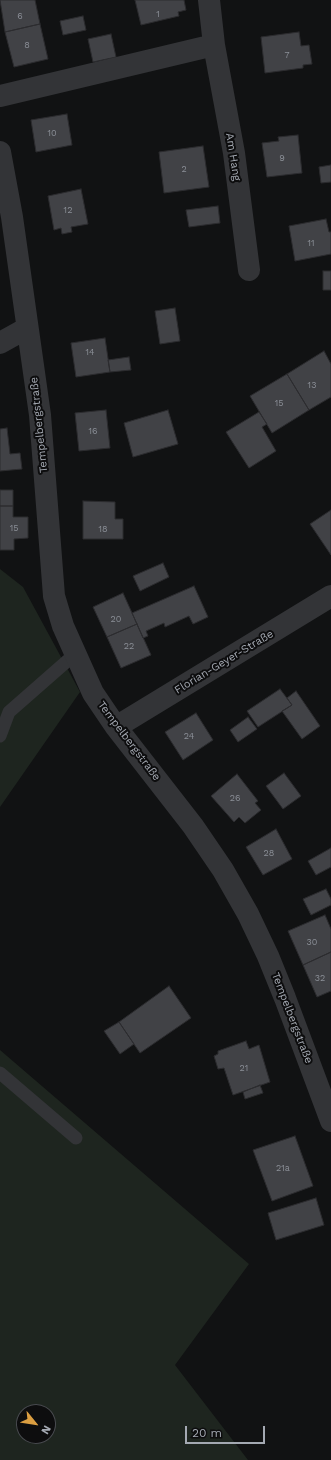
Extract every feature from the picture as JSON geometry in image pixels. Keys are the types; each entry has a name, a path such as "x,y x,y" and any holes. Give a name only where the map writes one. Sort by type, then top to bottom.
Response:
{"street":[{"name":"Am Hang","path":"209,0 214,45 234,153 249,270"},
{"path":"0,96 214,45"},
{"name":"Tempelbergstraße","path":"0,152 6,218 27,328 40,415 54,596 74,655 93,693 116,727 193,826 223,870 248,914 268,956 285,998 331,1121"},
{"path":"0,343 27,328"},
{"name":"Florian-Geyer-Straße","path":"116,727 331,596"}],"lane":[{"path":"0,736 9,712 74,655"},
{"path":"0,1073 76,1138"}],"shaded area":[{"path":"0,569 23,587 80,692 0,807"},
{"path":"0,1050 249,1264 175,1365 248,1460 0,1460"}],"building":[{"path":"0,0 35,0 40,24 5,32"},
{"path":"135,0 184,0 186,10 178,12 179,16 141,25"},
{"path":"83,16 86,30 63,35 60,21"},
{"path":"40,24 48,59 14,67 5,32"},
{"path":"299,32 301,46 309,45 312,64 303,65 303,68 265,73 261,37"},
{"path":"111,34 116,57 93,62 88,39"},
{"path":"67,114 72,145 36,152 31,120"},
{"path":"298,135 302,173 267,177 262,143 279,141 278,137"},
{"path":"203,146 209,187 164,193 159,152"},
{"path":"331,165 331,182 321,183 319,167"},
{"path":"81,189 88,224 71,227 72,232 62,234 61,228 54,230 48,196"},
{"path":"218,206 220,223 189,227 186,210"},
{"path":"326,219 329,232 331,232 331,254 295,261 289,226"},
{"path":"323,271 331,271 331,290 323,290"},
{"path":"175,308 180,341 160,344 155,311"},
{"path":"105,338 110,372 76,377 71,343"},
{"path":"324,351 331,364 331,397 309,410 287,374"},
{"path":"129,357 131,370 110,372 108,360"},
{"path":"287,374 309,410 272,433 250,396"},
{"path":"106,410 110,448 79,451 75,413"},
{"path":"168,410 178,444 133,457 124,423"},
{"path":"259,412 267,424 262,427 276,451 249,468 226,432"},
{"path":"7,428 10,454 20,453 22,469 0,471 0,429"},
{"path":"0,490 13,490 13,506 0,506"},
{"path":"83,501 115,502 115,519 123,519 123,539 83,539"},
{"path":"0,506 13,506 13,517 28,517 28,538 14,539 14,550 0,550"},
{"path":"331,510 331,555 310,524"},
{"path":"163,563 169,577 140,591 133,576"},
{"path":"194,586 208,617 193,624 189,616 165,627 164,623 146,631 148,636 143,638 132,613"},
{"path":"123,593 137,624 107,637 93,607"},
{"path":"137,624 151,655 121,668 107,637"},
{"path":"280,689 292,705 258,727 247,711"},
{"path":"296,691 320,726 302,739 282,711 292,705 287,698"},
{"path":"196,713 213,740 183,760 165,732"},
{"path":"248,717 257,729 238,742 230,730"},
{"path":"284,773 301,796 283,809 266,786"},
{"path":"237,774 258,801 255,803 261,810 245,823 239,817 234,822 211,796"},
{"path":"276,829 292,859 263,875 246,847"},
{"path":"331,848 331,867 316,875 308,861"},
{"path":"326,889 331,899 331,905 311,915 303,899"},
{"path":"325,915 331,929 331,952 303,965 288,931"},
{"path":"331,952 331,991 317,997 303,965"},
{"path":"169,986 191,1018 140,1053 119,1022"},
{"path":"119,1022 134,1044 120,1054 104,1031"},
{"path":"246,1041 249,1049 259,1045 270,1082 233,1095 224,1068 218,1069 214,1056 218,1054 218,1051"},
{"path":"260,1085 263,1093 245,1099 243,1092"},
{"path":"295,1136 313,1186 272,1201 253,1150"},
{"path":"316,1198 324,1225 276,1240 268,1213"}]}
